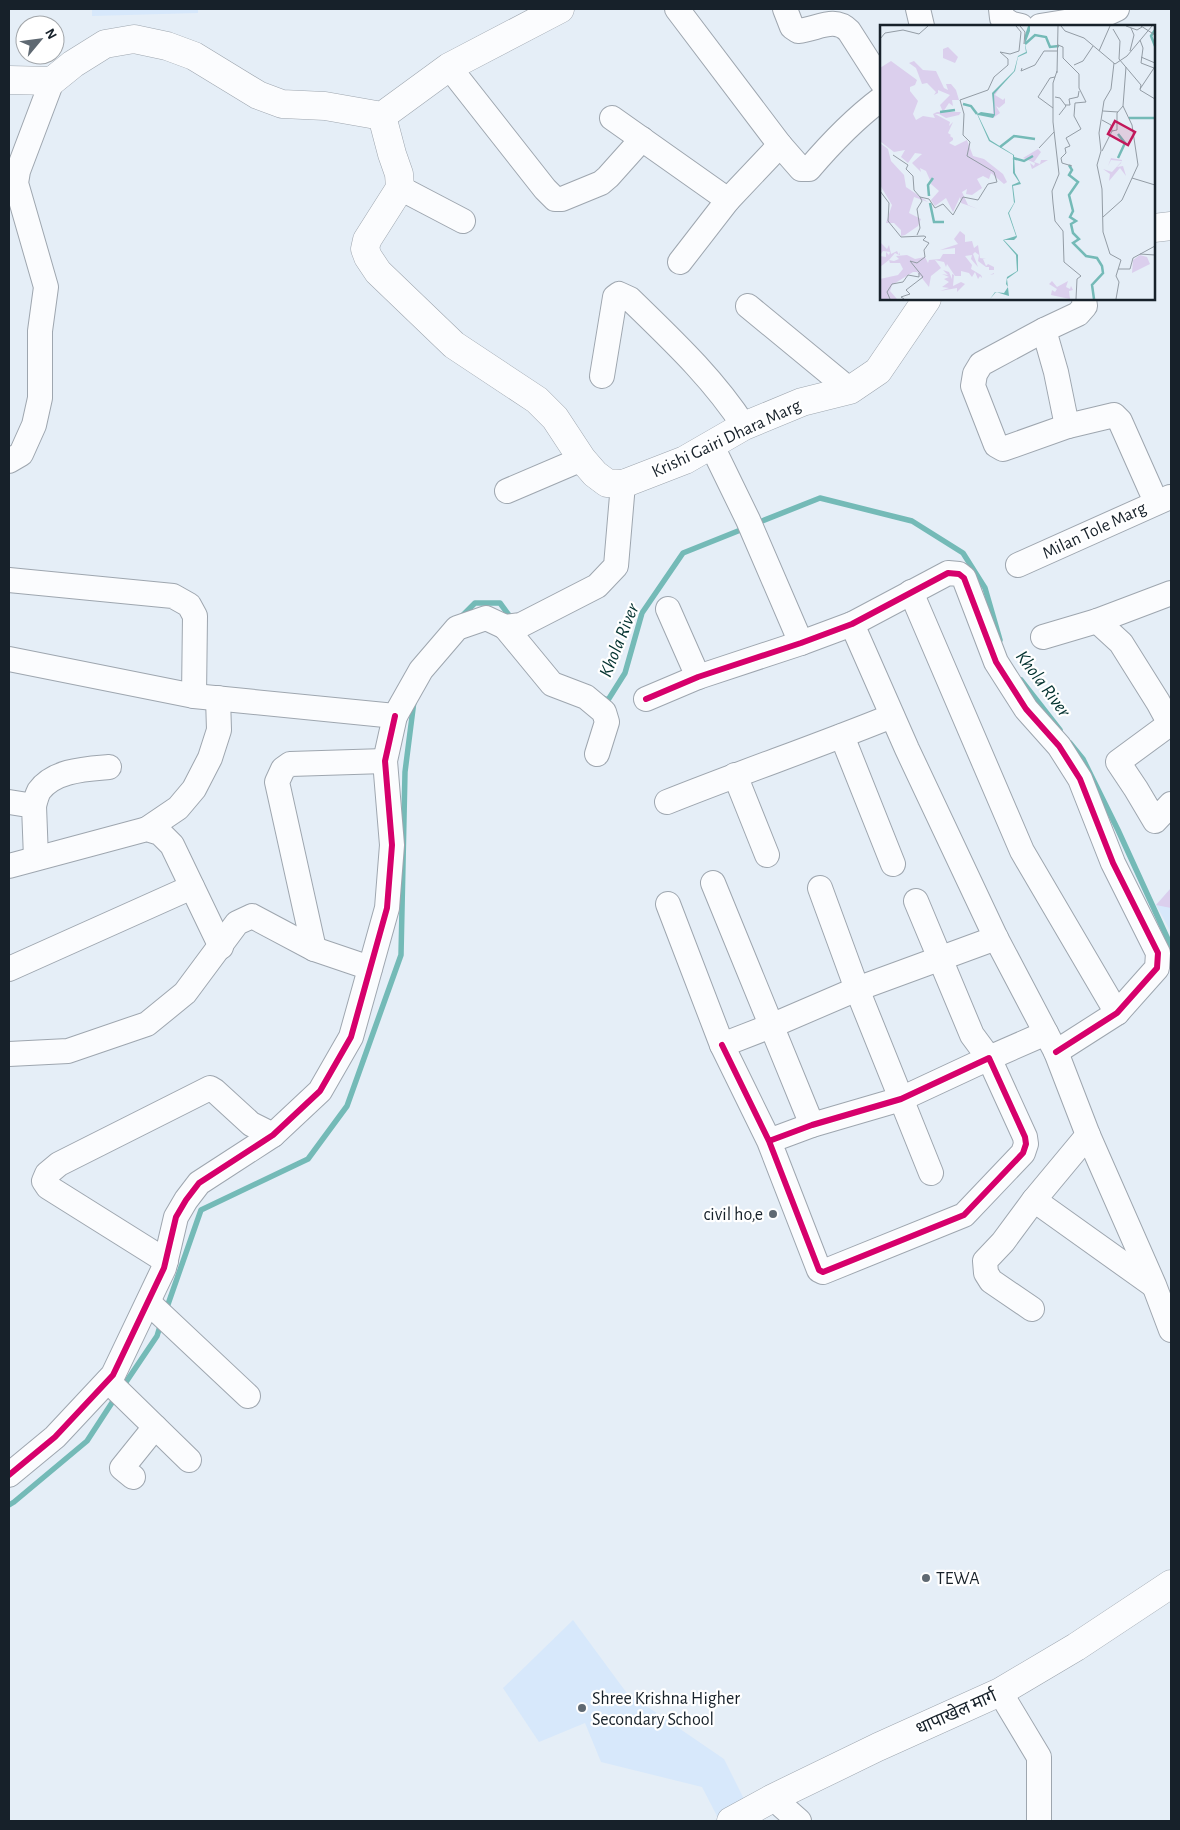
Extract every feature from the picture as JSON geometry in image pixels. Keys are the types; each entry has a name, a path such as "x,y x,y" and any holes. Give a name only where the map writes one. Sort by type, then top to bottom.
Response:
{"main road":[{"path":"9,80 52,81 73,64 105,44 134,39 166,46 194,56 258,95 282,104 325,106 382,116 448,67 560,9"},
{"path":"382,116 392,154 400,174 400,188 367,240 365,249 368,257 378,272 454,345 536,400 555,418 582,459 595,474 607,484 623,484"},
{"path":"1155,228 1171,226"},
{"name":"Krishi Gairi Dhara Marg","path":"623,484 685,460 744,426 802,402 850,390 878,371 926,300"},
{"name":"धापाखेल मार्ग","path":"731,1821 772,1798 878,1747 1000,1692 1076,1647 1171,1584"}],"street":[{"path":"677,9 780,145 801,169 809,169 833,140 880,99"},
{"path":"785,9 792,27 798,31 837,23 843,25 849,31 880,79"},
{"path":"918,9 922,25"},
{"path":"1001,9 1002,18 1016,25"},
{"path":"1044,25 1106,11"},
{"path":"448,67 555,199 562,199 601,183 642,139"},
{"path":"9,461 21,454 34,425 40,398 40,331 46,287 16,183 18,171 52,81"},
{"path":"612,118 728,200"},
{"path":"680,262 728,200 780,145"},
{"path":"400,188 463,221"},
{"path":"602,376 614,296 619,294 630,299 690,358 729,402 744,426"},
{"path":"1084,300 1086,306 1078,314 981,364 975,374 973,386 996,445 999,448 1003,448 1068,426 1114,415 1120,421 1164,499"},
{"path":"748,306 850,390"},
{"path":"1044,330 1068,426"},
{"path":"711,444 748,520 801,643"},
{"path":"507,491 582,459"},
{"path":"505,627 521,625 597,586 616,566 623,484"},
{"name":"Milan Tole Marg","path":"1018,565 1164,499"},
{"path":"646,699 698,677 852,624 948,573 959,574 964,578 996,662 1026,709 1058,746 1080,779 1113,863 1158,953 1157,968 1117,1013 1051,1043 989,1058 901,1099 812,1125 769,1141"},
{"path":"9,580 173,596 189,605 196,616 194,696"},
{"path":"911,592 1022,851 1117,1013"},
{"path":"1043,637 1097,621 1171,593"},
{"path":"668,609 698,677"},
{"path":"9,1475 55,1437 113,1375 166,1261 176,1218 199,1182 273,1135 320,1091 352,1037 386,908 392,845 385,760 395,716 421,670 457,628 486,618 505,627 552,684 586,697 604,712 607,722 597,754"},
{"path":"1097,621 1121,643 1171,723 1118,762 1136,789 1154,822 1171,804"},
{"path":"852,624 892,716 996,938 1051,1043 1088,1135 1154,1285 1171,1330"},
{"path":"9,659 194,696 395,716"},
{"path":"9,866 148,829 178,808 194,789 210,758 219,730 218,698"},
{"path":"668,802 892,716"},
{"path":"842,736 893,864"},
{"path":"314,949 277,782 283,769 290,764 385,760"},
{"path":"36,858 34,806 39,791 49,782 69,771 109,767"},
{"path":"735,775 767,855"},
{"path":"9,802 34,806"},
{"path":"148,829 160,833 172,845 221,946"},
{"path":"713,883 812,1125"},
{"path":"9,969 192,887"},
{"path":"820,888 857,989 931,1173"},
{"path":"668,904 722,1045 769,1141 816,1265 819,1270 828,1270 964,1214 1023,1153 1026,1144 1025,1137 989,1058 972,1035 916,901"},
{"path":"9,1054 68,1051 146,1024 185,993 237,923 252,916 314,949 370,968"},
{"path":"722,1045 857,989 996,938"},
{"path":"166,1261 48,1188 44,1181 46,1174 58,1164 210,1088 251,1124 273,1135"},
{"path":"1032,1309 990,1281 986,1273 985,1261 1003,1242 1034,1200 1088,1135"},
{"path":"1034,1200 1154,1285"},
{"path":"148,1303 248,1396"},
{"path":"108,1382 189,1460"},
{"path":"133,1477 122,1468 155,1427"},
{"path":"1000,1692 1039,1757 1039,1821"},
{"path":"772,1798 799,1821"}],"shaded area":[{"path":"92,9 198,9 198,13 92,16"},
{"path":"1171,888 1171,932 1156,905"},
{"path":"1171,888 1171,908 1156,905"},
{"name":"Shree Krishna Higher Secondary School","path":"573,1620 626,1692 724,1759 748,1807 718,1818 702,1787 601,1762 585,1723 539,1742 503,1688"}],"waterway":[{"name":"Khola River","path":"757,523 820,498 912,521 963,553 985,588 1000,640"},
{"name":"Khola River","path":"603,698 608,700 625,673 642,613 683,553 743,529"},
{"name":"Khola River","path":"460,618 475,603 500,603 511,618"},
{"name":"Khola River","path":"1021,680 1060,730"},
{"name":"Khola River","path":"166,1310 201,1210 308,1159 347,1106 401,955 405,772 414,701"},
{"name":"Khola River","path":"1070,743 1083,759 1171,946"},
{"name":"Khola River","path":"122,1388 157,1336 161,1323"},
{"name":"Khola River","path":"9,1505 87,1441 117,1395"}],"cycle path":[{"path":"646,699 698,677 852,624 948,573 959,574 964,578 996,662 1026,709 1059,746 1080,779 1113,863 1158,953 1157,968 1117,1013 1056,1052"},
{"path":"9,1475 55,1437 113,1375 164,1268 176,1217 199,1183 273,1135 320,1091 351,1037 387,908 392,845 385,761 395,716"},
{"path":"722,1045 769,1141 819,1270 823,1272 964,1215 1023,1153 1026,1144 1025,1137 989,1058 901,1099 812,1125 769,1141"}],"place":[{"name":"civil ho,e","path":"773,1214"},
{"name":"TEWA","path":"926,1578"},
{"name":"Shree Krishna Higher Secondary School","path":"582,1708"}]}
